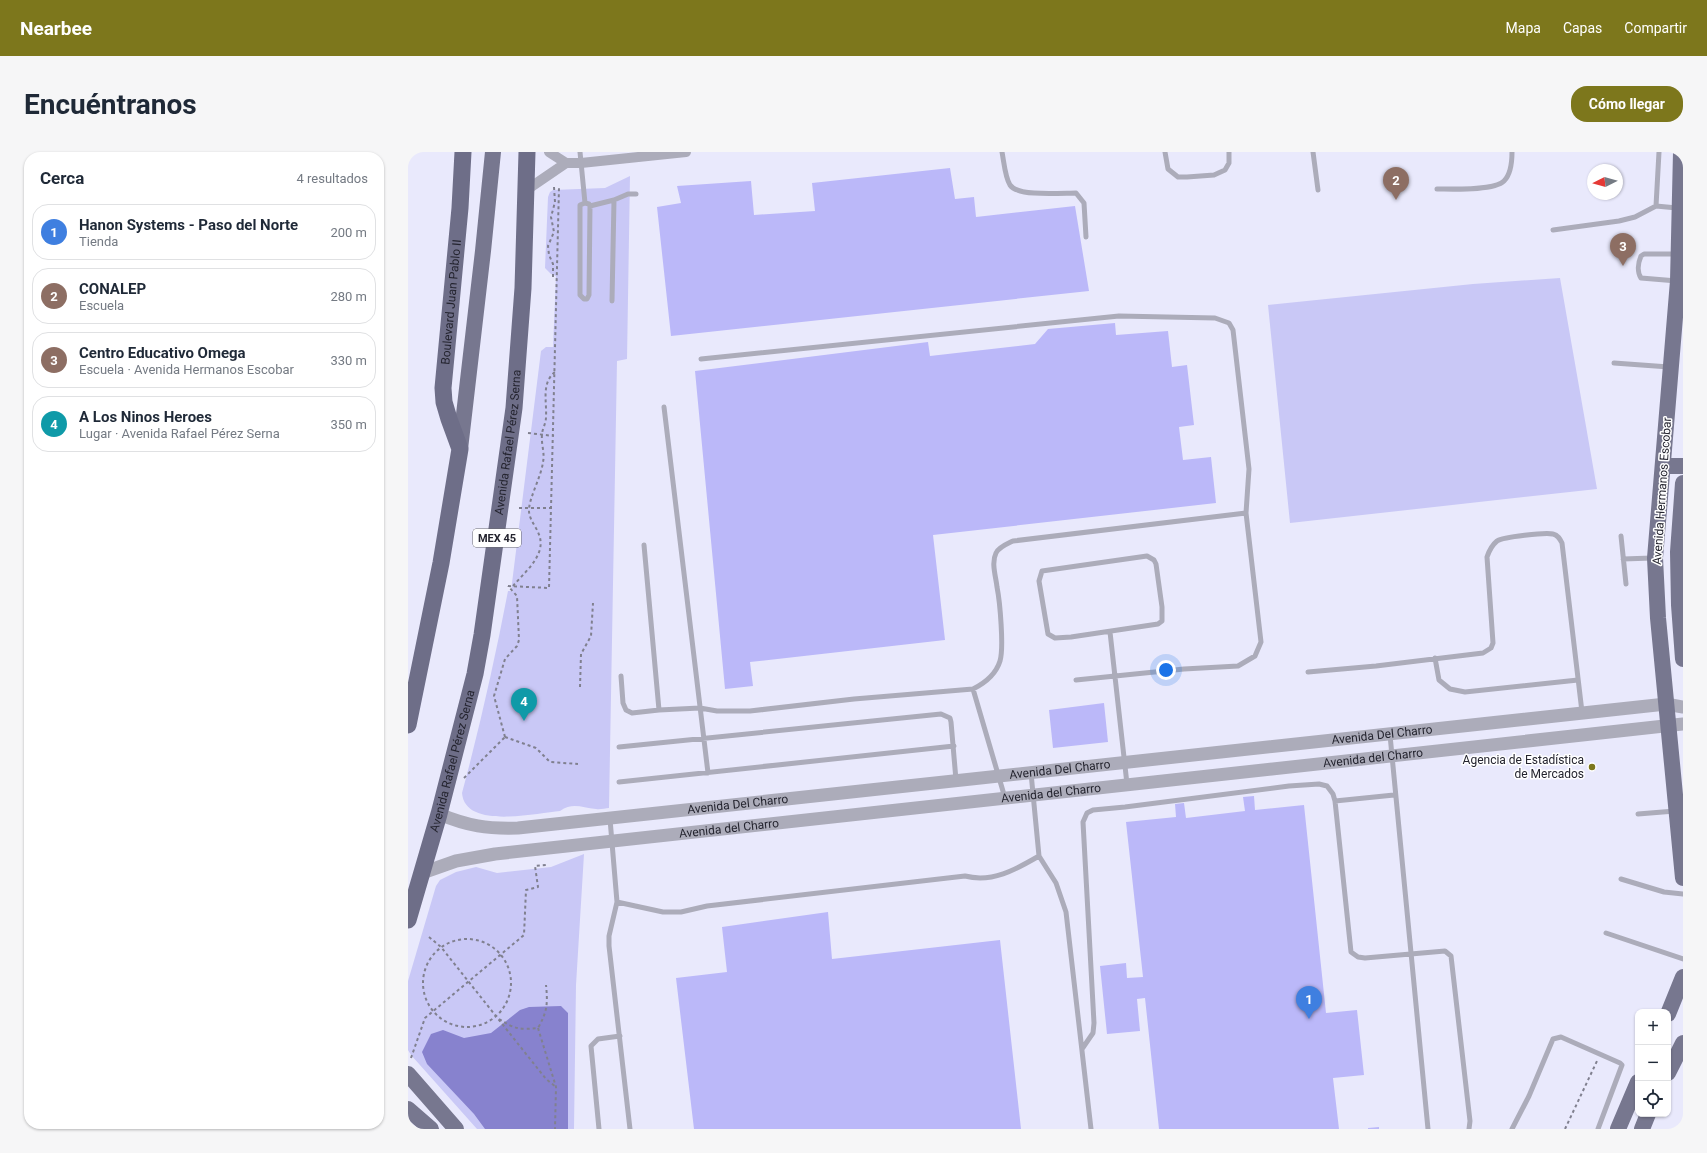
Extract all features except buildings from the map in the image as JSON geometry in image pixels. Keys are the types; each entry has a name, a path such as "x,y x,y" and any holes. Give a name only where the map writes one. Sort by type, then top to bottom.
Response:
{"highway":[{"name":"Boulevard Juan Pablo II","path":"460,449 446,408 443,388 460,208 463,152"},
{"name":"Avenida Rafael Pérez Serna","path":"409,920 439,814 475,674 482,635 500,513 515,393 523,288 527,152"},
{"path":"408,725 441,563 460,449"}],"main road":[{"path":"460,449 493,152"},
{"name":"Avenida Hermanos Escobar","path":"1682,152 1678,281 1656,558 1658,618 1666,704 1675,725 1683,878"},
{"path":"1663,466 1683,466"},
{"name":"Avenida Hermanos Escobar","path":"1683,483 1678,552 1679,605 1683,659"},
{"path":"1670,1009 1683,977"},
{"path":"1671,1067 1683,1043"},
{"path":"409,1066 456,1129"},
{"path":"1618,1129 1635,1089"},
{"path":"408,1109 431,1129"}],"street":[{"path":"549,152 566,163 581,163 686,152"},
{"path":"525,191 566,163"},
{"name":"Avenida Del Charro","path":"439,814 472,826 500,829 518,828 1666,704 1683,707"},
{"path":"1582,714 1585,735"},
{"name":"Avenida del Charro","path":"422,873 456,861 474,857 1675,725"}],"lane":[{"path":"580,152 584,203"},
{"path":"1002,152 1009,184 1015,190 1025,192 1076,193 1084,204 1086,237"},
{"path":"1164,152 1168,169 1178,176 1187,177 1214,175 1225,170 1229,163 1229,152"},
{"path":"1313,152 1318,190"},
{"path":"1437,189 1479,188 1494,186 1503,182 1509,176 1512,152"},
{"path":"1656,206 1659,152"},
{"path":"584,203 589,204 590,206 614,200 628,194 636,194"},
{"path":"612,301 614,200"},
{"path":"584,203 580,205 580,295 584,299 587,299 589,295 590,206"},
{"path":"1553,230 1620,222 1636,217 1656,206 1681,208"},
{"path":"1678,281 1642,278 1639,274 1639,261 1641,256 1649,253 1679,254"},
{"path":"701,359 1119,316 1214,318 1229,323 1233,330 1249,469 1246,513 1261,642 1255,656 1238,666 1184,669 1076,680"},
{"path":"1614,363 1672,367"},
{"path":"664,407 708,773"},
{"path":"622,676 623,702 626,710 632,713 700,708 717,712 750,711 854,699 973,689 986,683 1000,662 999,595 994,560 999,549 1006,544 1013,541 1246,513"},
{"path":"1308,672 1376,666 1483,653 1491,648 1493,643 1487,557 1490,549 1498,540 1536,534 1554,534 1560,538 1562,543 1582,714"},
{"path":"1621,536 1626,584"},
{"path":"644,545 659,710"},
{"path":"1147,556 1154,560 1162,607 1161,622 1154,626 1110,632 1054,638 1048,634 1039,581 1042,571 1147,556"},
{"path":"1623,559 1656,558"},
{"path":"1110,632 1127,785"},
{"path":"1435,658 1439,680 1450,689 1465,692 1578,680"},
{"path":"973,689 1005,799"},
{"path":"619,747 942,714 950,718 951,722 956,781"},
{"path":"1390,734 1394,795 1428,1129"},
{"path":"619,782 954,746"},
{"path":"1031,773 1039,856 1056,883 1066,912 1091,1129"},
{"path":"1082,1049 1093,1033 1094,1023 1083,828 1083,822 1087,813 1093,810 1125,808 1289,786 1319,784 1327,786 1331,789 1335,801 1351,952 1358,957 1366,958 1445,951 1451,956 1470,1121 1469,1129"},
{"path":"1335,801 1368,799 1394,795"},
{"path":"1638,814 1680,810"},
{"path":"610,819 617,902 609,936 609,946 630,1129"},
{"path":"617,902 663,912 681,912 707,906 965,876 973,878 998,877 1019,868 1039,856"},
{"path":"1621,879 1664,892 1683,894"},
{"path":"1606,933 1683,959"},
{"path":"599,1129 591,1046 598,1039 620,1036"},
{"path":"1512,1129 1529,1096 1553,1039 1561,1037 1620,1063 1622,1069 1598,1129"}],"path":[{"path":"553,277 553,264 549,255 548,246 553,236 551,217 554,202 554,187"},
{"path":"512,586 549,588 554,436 559,187"},
{"path":"505,737 494,696 505,659 517,646 519,640 517,596 508,586 512,586 533,563 540,549 538,531 531,519 529,508 543,462 542,435 546,417 545,392 547,383 555,372"},
{"path":"528,433 554,436"},
{"path":"519,508 552,508"},
{"path":"580,687 581,654 592,636 593,603"},
{"path":"505,737 536,748 550,762 578,764"},
{"path":"464,778 505,737"},
{"path":"409,1066 423,1020 467,981 524,935 526,890 538,887 535,866 546,865"},
{"path":"429,937 441,947 546,1079 556,1087"},
{"path":"466,938 492,945 502,954 508,964 511,976 511,990 506,1005 497,1017 482,1024 465,1027 441,1020 432,1011 424,994 422,981 430,959 441,947 449,942 466,938"},
{"path":"546,985 548,1003 545,1016 538,1028 556,1087 555,1129"},
{"path":"497,1017 513,1028 538,1028"},
{"path":"1564,1129 1600,1054"}],"shaded area":[{"path":"630,176 627,359 617,361 609,808 598,809 573,806 560,811 503,817 475,812 466,804 462,793 487,692 508,591 511,591 541,351 546,347 553,347 556,276 551,274 545,268 548,197 550,192 553,190 605,188"},
{"path":"1560,278 1597,489 1290,523 1268,305 1473,284"},
{"path":"584,854 576,985 574,1129 477,1129 408,1050 408,981 436,886 440,880 456,872 476,867 497,873 551,867"},
{"path":"561,1006 568,1013 568,1129 485,1129 474,1114 427,1064 422,1052 431,1034 443,1030 464,1038 491,1033 520,1010 529,1007"}],"place":[{"name":"CONALEP","path":"1396,200"},
{"name":"Centro Educativo Omega","path":"1623,266"},
{"name":"A Los Ninos Heroes","path":"524,721"},
{"name":"Agencia de Estadística de Mercados","path":"1592,767"},
{"name":"Hanon Systems - Paso del Norte","path":"1309,1019"}]}
